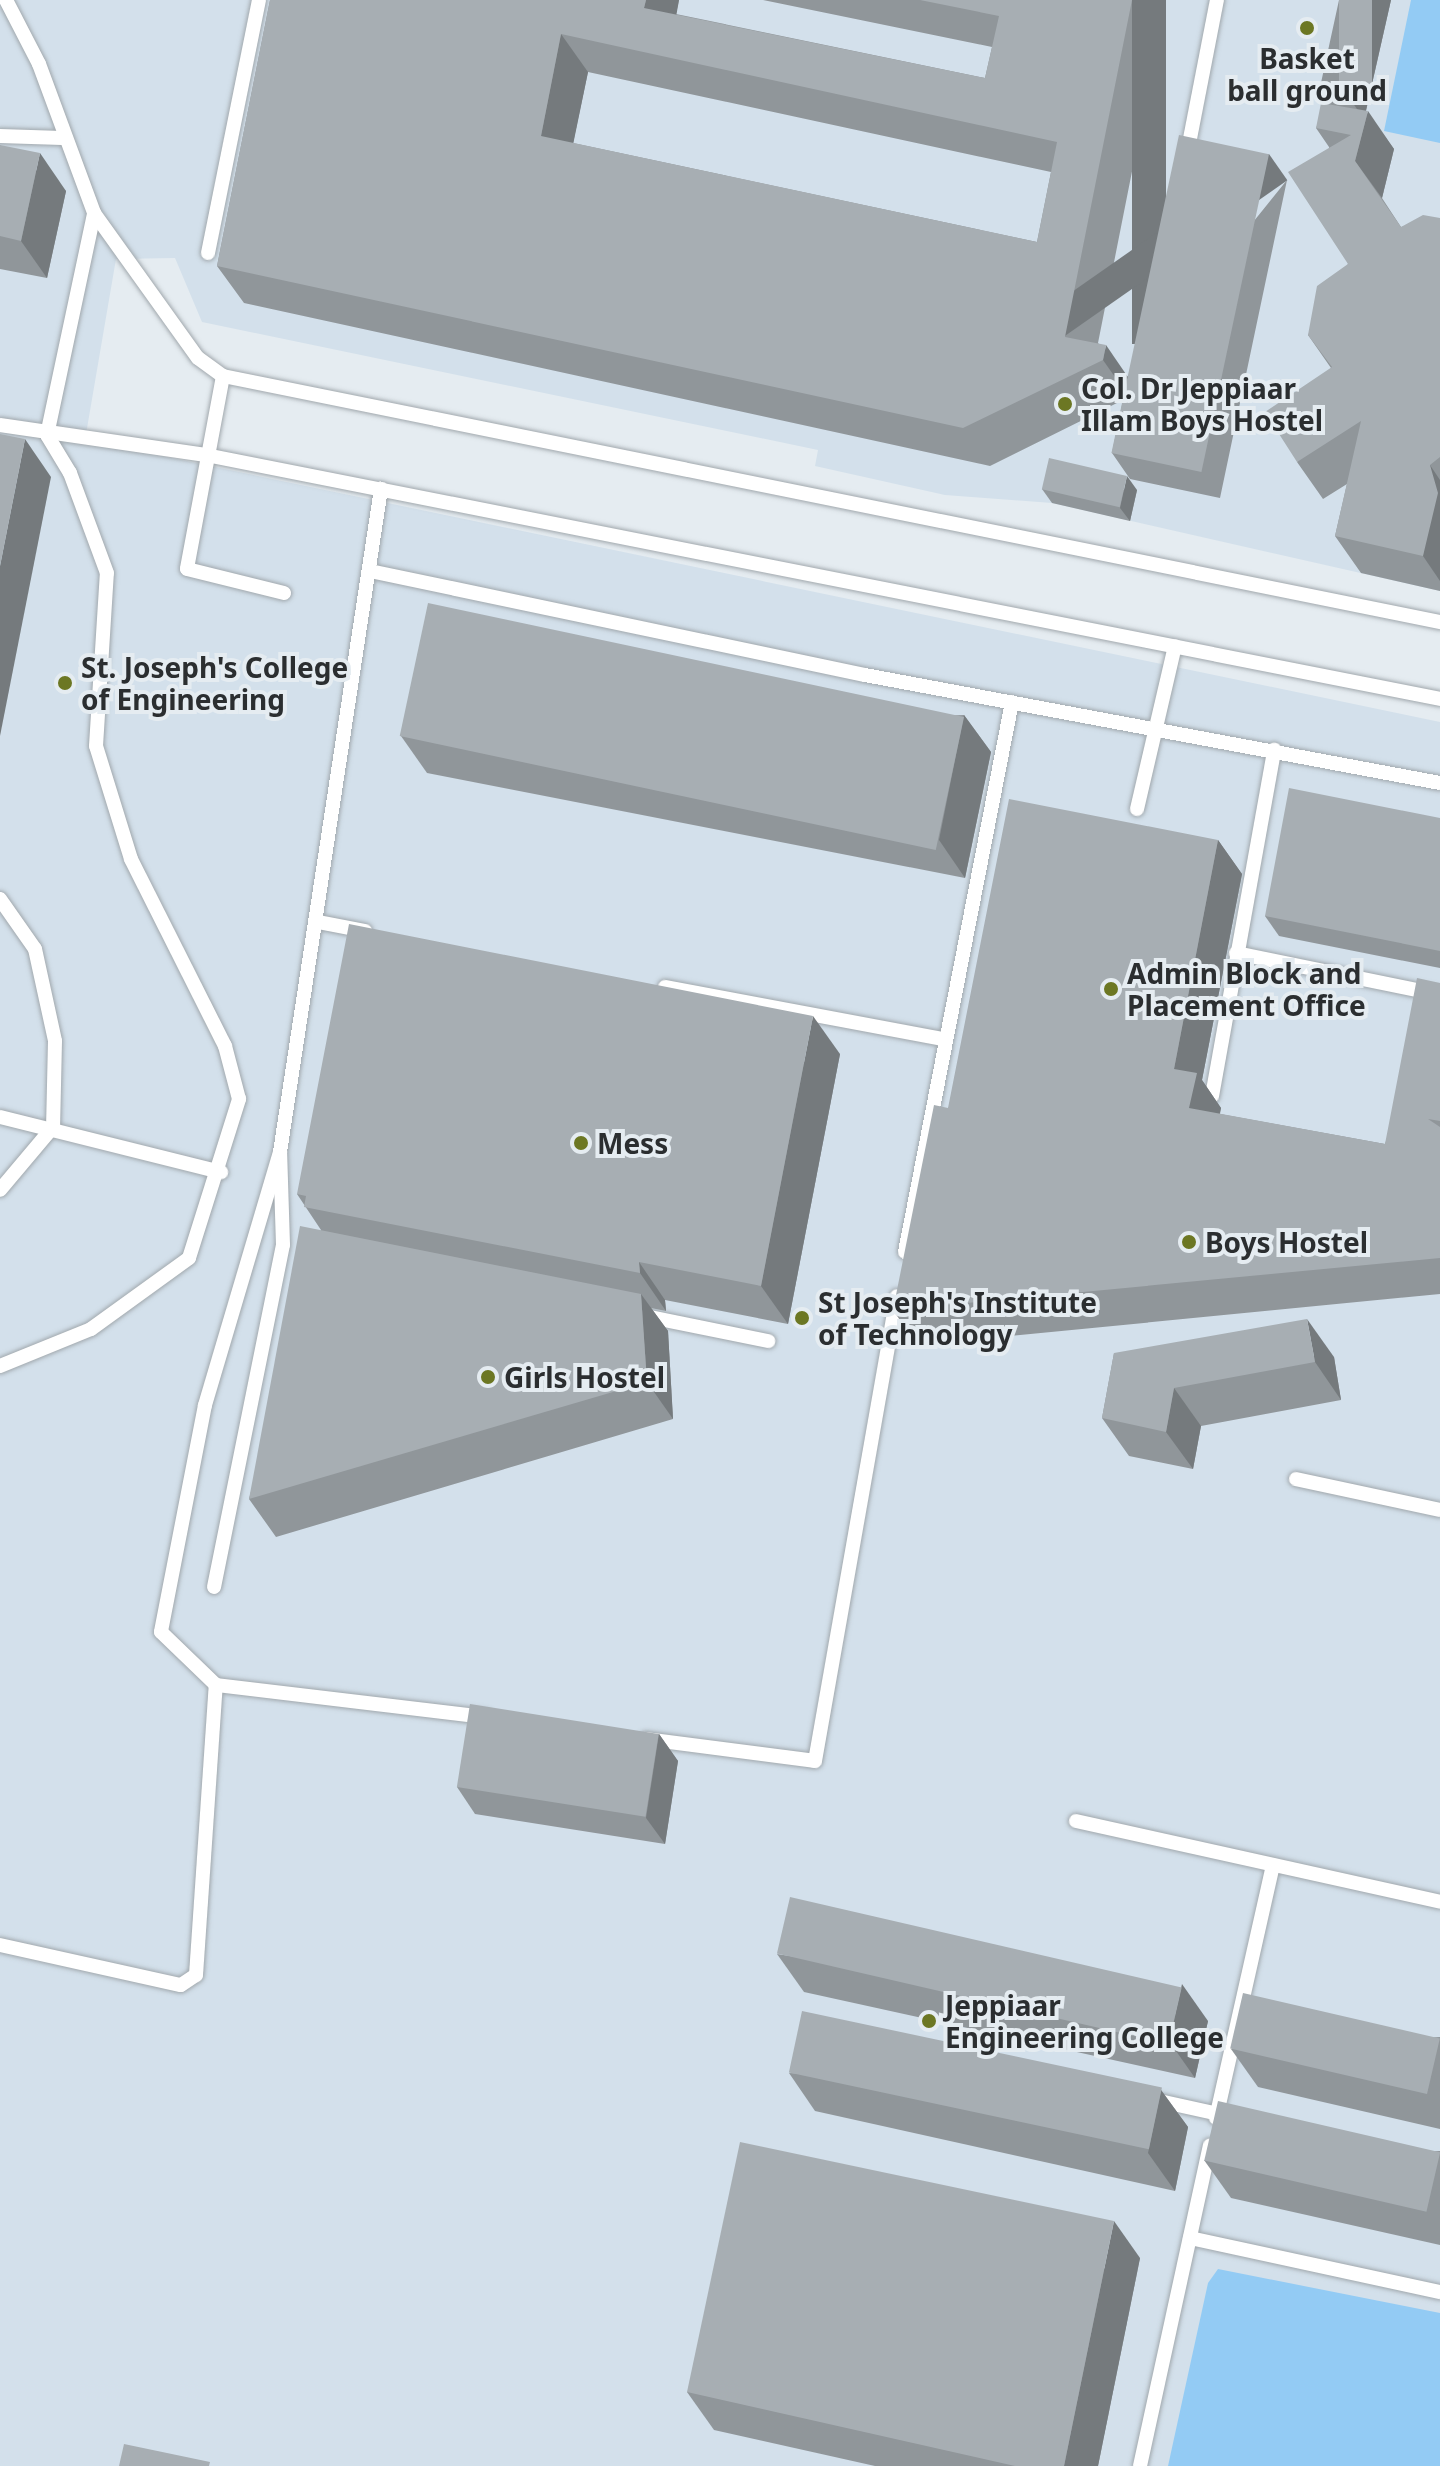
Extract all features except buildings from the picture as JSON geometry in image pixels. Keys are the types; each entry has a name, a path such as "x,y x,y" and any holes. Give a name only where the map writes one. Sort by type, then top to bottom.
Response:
{"lane":[{"path":"6,0 39,64 62,138 94,213 198,358 223,376 1440,622"},
{"path":"208,253 259,0"},
{"path":"1183,172 1217,0"},
{"path":"0,136 62,138"},
{"path":"0,1366 91,1329 189,1258 221,1172 239,1099 225,1046 131,859 96,746 107,573 70,473 47,435 94,213"},
{"path":"223,376 187,569 284,593"},
{"path":"0,425 47,435 206,455 1440,699"},
{"path":"381,489 318,922 280,1152 205,1405 161,1632 216,1685 507,1720"},
{"path":"370,571 1012,702 1440,783"},
{"path":"1137,809 1161,729 1175,646"},
{"path":"630,1737 815,1761 943,1039 1012,702"},
{"path":"1212,1096 1274,750"},
{"path":"0,899 35,949 55,1041 53,1127 0,1190"},
{"path":"318,922 381,934"},
{"path":"1236,953 1440,995"},
{"path":"646,984 943,1039"},
{"path":"0,1117 53,1127 221,1172"},
{"path":"214,1587 283,1245 280,1152"},
{"path":"283,1245 298,1248"},
{"path":"627,1313 768,1341"},
{"path":"1296,1479 1440,1510"},
{"path":"0,1945 181,1985 196,1975 216,1685"},
{"path":"1076,1821 1440,1902"},
{"path":"1140,2466 1273,1865"},
{"path":"1141,2097 1247,2120"},
{"path":"1190,2238 1440,2292"}],"shaded area":[{"path":"0,0 1440,0 1440,591 1052,503 945,495 815,466 818,450 202,322 175,258 116,259 85,440 1440,722 1440,2466 0,2466"},
{"path":"1411,0 1440,0 1440,143 1384,131"},
{"path":"1218,2269 1440,2313 1440,2466 1168,2466 1208,2283"}],"place":[{"name":"Basket ball ground","path":"1307,28"},
{"name":"Col. Dr Jeppiaar Illam Boys Hostel","path":"1065,404"},
{"name":"St. Joseph's College of Engineering","path":"65,683"},
{"name":"Admin Block and Placement Office","path":"1111,989"},
{"name":"Mess","path":"581,1143"},
{"name":"Boys Hostel","path":"1189,1242"},
{"name":"St Joseph's Institute of Technology","path":"802,1318"},
{"name":"Girls Hostel","path":"488,1377"},
{"name":"Jeppiaar Engineering College","path":"929,2021"}]}
